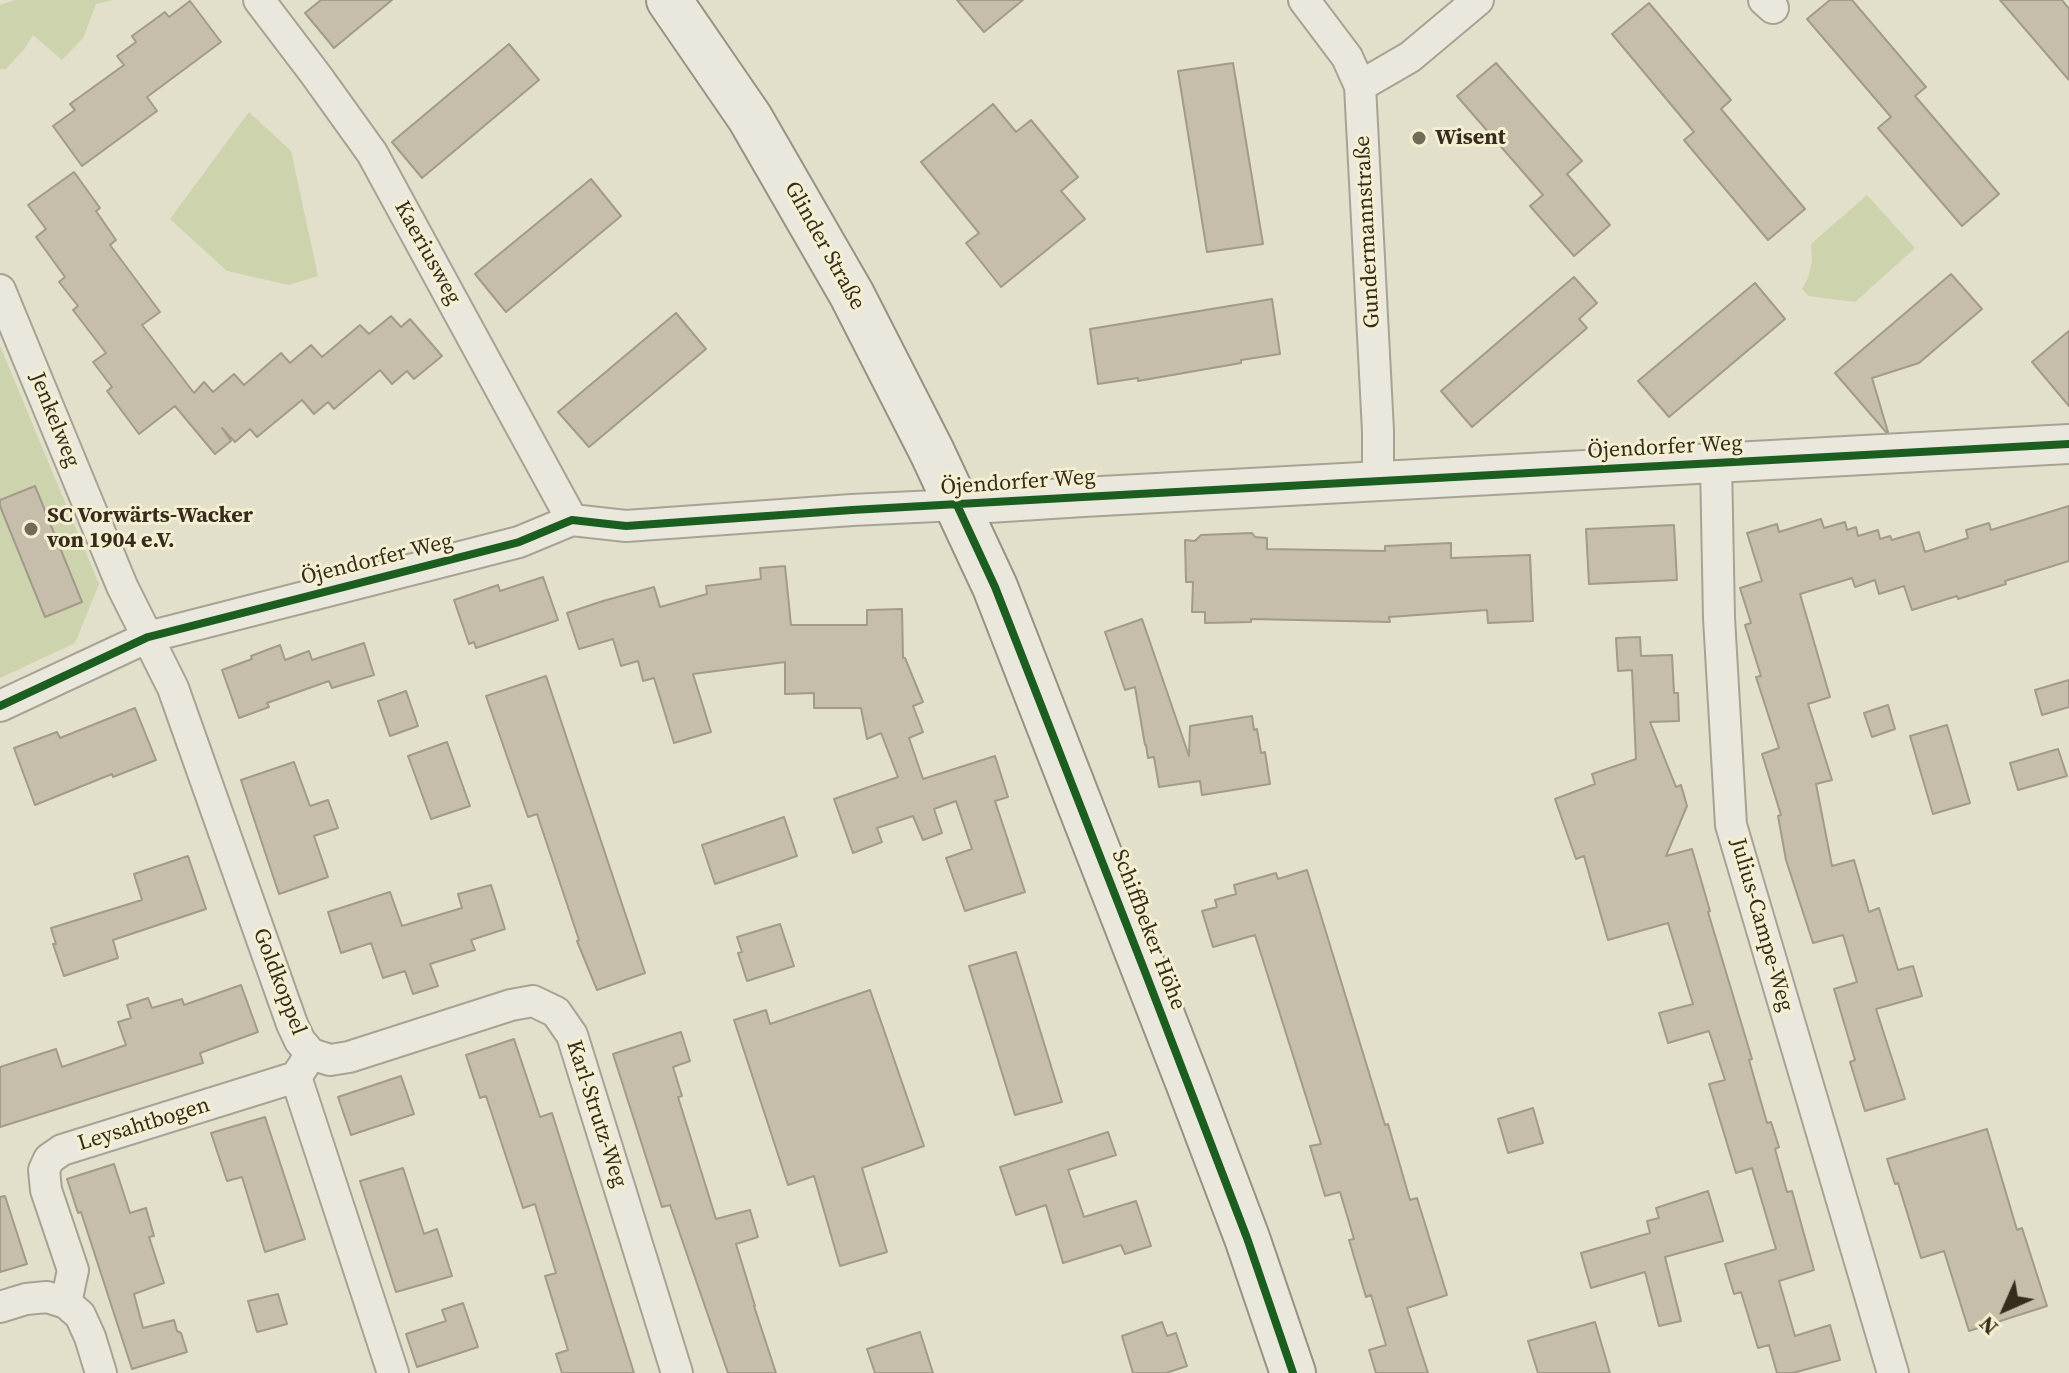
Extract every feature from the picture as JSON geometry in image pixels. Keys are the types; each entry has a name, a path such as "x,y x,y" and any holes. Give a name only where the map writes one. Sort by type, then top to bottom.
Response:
{"main road":[{"name":"Glinder Straße","path":"669,0 750,118 797,197 886,360 957,505"},
{"name":"Schiffbeker Höhe","path":"957,505 995,587 1157,1003 1247,1238 1293,1373"}],"street":[{"name":"Kaeriusweg","path":"259,0 372,153 572,520"},
{"name":"Gundermannstraße","path":"1304,0 1347,57 1360,86 1378,482"},
{"path":"1360,86 1410,57 1478,0"},
{"name":"Jenkelweg","path":"0,290 122,586 148,637"},
{"name":"Öjendorfer Weg","path":"0,706 148,637 519,542 572,520 626,526 852,510 2069,444"},
{"name":"Julius-Campe-Weg","path":"1716,463 1719,618 1731,825 1893,1373"},
{"name":"Goldkoppel","path":"148,637 173,688 307,1060 296,1077 393,1373"},
{"name":"Karl-Strutz-Weg","path":"307,1060 349,1057 511,1005 533,1001 556,1012 572,1035 677,1373"},
{"name":"Leysahtbogen","path":"66,1303 73,1270 46,1190 44,1170 49,1159 62,1150 296,1077 307,1060"},
{"path":"0,1307 26,1299 47,1297 66,1303 80,1315 101,1373"}],"green space":[{"path":"15,0 113,0 96,4 83,38 62,60 33,35 6,69 0,69 0,5"},
{"path":"249,112 291,151 318,276 289,285 227,271 170,219"},
{"path":"1867,195 1915,248 1855,302 1809,296 1802,289 1812,262 1811,244"},
{"path":"0,346 99,584 75,643 0,678"}],"building":[{"path":"321,0 392,0 334,48 305,13"},
{"path":"957,0 1023,0 984,32"},
{"path":"1830,0 1852,0 1926,87 1915,96 1999,194 1962,226 1878,128 1891,117 1807,19"},
{"path":"2000,0 2062,0 2069,9 2069,80"},
{"path":"190,1 221,42 147,97 157,111 82,166 53,126 75,110 70,104 124,65 117,56 136,42 132,36 165,12 169,17"},
{"path":"1649,3 1731,100 1721,109 1805,209 1768,240 1684,140 1694,132 1612,34"},
{"path":"509,44 539,80 422,178 392,142"},
{"path":"1233,63 1263,244 1207,252 1178,71"},
{"path":"1496,63 1582,161 1567,174 1610,225 1574,256 1530,206 1543,195 1457,96"},
{"path":"993,104 1016,132 1031,120 1078,177 1061,191 1085,219 1001,287 966,243 979,233 921,162"},
{"path":"74,172 100,208 96,211 116,240 110,245 160,312 142,325 194,393 204,382 213,392 234,374 244,385 281,353 290,363 311,345 322,357 360,325 369,334 391,316 401,327 410,319 442,356 414,379 407,371 392,384 380,370 334,409 328,402 314,414 302,400 257,437 250,429 235,442 222,428 231,441 215,454 175,406 139,434 107,391 112,387 93,362 106,353 73,310 78,306 59,282 65,277 36,237 46,229 28,205"},
{"path":"591,179 621,216 506,312 475,274"},
{"path":"1951,274 1982,309 1919,363 1872,378 1886,432 1835,373"},
{"path":"1574,277 1597,303 1579,319 1587,328 1472,427 1441,391"},
{"path":"1755,283 1785,319 1669,417 1638,381"},
{"path":"1272,299 1280,354 1138,381 1138,378 1098,384 1090,329"},
{"path":"676,313 706,349 589,447 558,412"},
{"path":"2069,331 2069,406 2032,362"},
{"name":"SC Vorwärts-Wacker von 1904 e.V.","path":"35,486 82,602 45,617 0,506 0,500"},
{"path":"2069,506 2069,561 2005,581 2006,584 1912,610 1904,586 1879,594 1875,580 1855,587 1852,578 1800,594 1830,697 1808,704 1832,780 1816,784 1832,866 1854,860 1869,912 1879,908 1898,970 1913,966 1922,996 1876,1009 1905,1099 1865,1111 1850,1062 1855,1060 1834,989 1857,982 1843,935 1813,943 1786,860 1778,816 1781,815 1762,754 1779,748 1756,677 1761,676 1745,625 1751,623 1740,588 1762,581 1747,533 1777,524 1779,532 1821,519 1824,528 1845,522 1847,530 1856,527 1858,536 1878,530 1880,539 1890,536 1892,540 1919,532 1925,552 1968,538 1966,530 1989,523 1991,530"},
{"path":"1674,525 1677,580 1589,584 1586,529"},
{"path":"1252,533 1255,537 1267,538 1267,549 1385,551 1385,546 1451,543 1451,558 1530,555 1533,621 1488,623 1487,610 1389,617 1390,622 1251,619 1251,622 1205,623 1205,612 1192,612 1193,582 1186,582 1185,540 1195,541 1201,535"},
{"path":"785,566 791,625 867,625 867,610 902,609 903,658 923,702 913,706 923,732 909,738 923,779 995,756 1008,797 995,801 1025,892 965,911 946,858 972,849 956,801 934,809 942,833 923,840 913,816 877,828 882,842 853,853 834,799 898,777 881,733 867,739 861,708 814,708 814,693 785,694 785,662 693,674 711,732 674,743 654,678 643,681 638,661 621,666 613,639 579,649 567,613 654,587 660,607 707,594 706,586 761,579 760,568"},
{"path":"543,577 558,620 476,648 474,642 469,644 454,600 498,585 500,591"},
{"path":"1142,619 1189,756 1190,726 1252,716 1261,753 1265,752 1270,784 1202,795 1200,781 1159,787 1154,757 1148,758 1135,687 1125,690 1105,632"},
{"path":"1640,637 1641,656 1672,655 1674,693 1678,693 1679,721 1650,722 1676,787 1681,785 1687,806 1666,856 1692,849 1752,1059 1749,1060 1767,1123 1771,1122 1779,1147 1775,1149 1787,1192 1792,1191 1814,1270 1779,1281 1795,1336 1830,1325 1840,1360 1793,1373 1777,1373 1769,1345 1758,1348 1741,1292 1734,1294 1725,1264 1776,1249 1752,1168 1736,1173 1709,1084 1725,1080 1709,1031 1668,1043 1659,1013 1693,1004 1668,923 1608,940 1584,856 1576,859 1555,799 1595,784 1592,774 1636,759 1632,670 1618,671 1616,638"},
{"path":"364,643 374,675 332,688 329,681 267,703 269,707 239,718 222,670 280,645 285,660 309,651 312,660"},
{"path":"546,676 645,973 597,990 577,941 537,814 528,817 486,696"},
{"path":"2069,680 2069,707 2042,715 2035,690"},
{"path":"406,691 418,726 390,736 378,701"},
{"path":"1888,705 1895,729 1872,737 1864,713"},
{"path":"135,708 156,760 35,805 14,748 57,732 60,738"},
{"path":"1947,725 1970,803 1933,814 1910,736"},
{"path":"447,742 470,806 431,819 408,756"},
{"path":"2058,749 2067,776 2018,790 2010,763"},
{"path":"294,762 310,806 328,800 338,828 314,836 328,877 279,894 241,780"},
{"path":"784,817 797,856 715,884 702,845"},
{"path":"188,856 206,909 113,940 118,958 64,976 51,928 142,900 134,874"},
{"path":"1307,870 1385,1125 1388,1124 1410,1200 1417,1198 1447,1295 1407,1308 1428,1373 1376,1373 1369,1350 1386,1345 1371,1295 1366,1297 1349,1240 1354,1239 1340,1192 1325,1196 1310,1146 1321,1144 1255,935 1213,947 1202,911 1217,907 1215,900 1236,894 1234,885 1276,873 1278,879"},
{"path":"491,885 505,929 471,940 475,950 430,964 438,986 413,994 405,971 383,978 371,943 341,953 328,912 390,892 402,926 462,908 458,894"},
{"path":"780,924 794,966 747,981 738,953 742,952 737,937"},
{"path":"1016,952 1062,1102 1015,1115 969,966"},
{"path":"241,985 258,1032 200,1053 203,1063 0,1127 0,1067 56,1049 62,1067 126,1045 118,1022 131,1018 127,1005 148,998 152,1008 182,999 184,1005"},
{"path":"870,990 924,1146 862,1168 887,1252 840,1266 814,1176 788,1185 734,1020 766,1010 770,1024"},
{"path":"681,1032 690,1061 673,1067 682,1096 678,1097 716,1219 750,1210 758,1237 736,1244 776,1373 728,1373 670,1205 662,1207 613,1054"},
{"path":"514,1039 540,1117 552,1113 634,1373 562,1373 556,1354 568,1350 545,1276 556,1273 535,1204 523,1208 486,1096 480,1098 466,1055"},
{"path":"401,1076 414,1114 351,1135 338,1097"},
{"path":"1533,1108 1543,1143 1508,1153 1498,1119"},
{"path":"265,1117 305,1239 265,1252 242,1177 227,1181 211,1133"},
{"path":"1987,1129 2017,1230 2022,1228 2047,1306 1969,1331 1944,1251 1921,1258 1898,1183 1895,1184 1887,1159"},
{"path":"1108,1132 1116,1155 1068,1170 1084,1217 1136,1201 1151,1246 1125,1254 1121,1245 1063,1263 1046,1205 1016,1215 1000,1167"},
{"path":"114,1164 130,1213 146,1208 154,1236 149,1237 164,1283 134,1294 143,1328 174,1320 187,1352 132,1369 81,1212 78,1213 67,1179"},
{"path":"403,1168 424,1234 437,1229 452,1276 396,1292 360,1181"},
{"path":"1708,1191 1723,1241 1665,1257 1681,1321 1659,1326 1645,1272 1591,1288 1581,1253 1650,1233 1647,1221 1659,1218 1656,1208"},
{"path":"5,1196 27,1264 0,1272 0,1197"},
{"path":"278,1294 287,1324 257,1332 248,1301"},
{"path":"463,1303 478,1347 417,1367 406,1334 446,1321 442,1310"},
{"path":"1162,1322 1167,1336 1176,1333 1187,1366 1166,1373 1133,1373 1122,1336"},
{"path":"1595,1322 1610,1373 1538,1373 1528,1341"},
{"path":"920,1332 933,1373 875,1373 867,1349"}],"cycle path":[{"path":"0,706 148,637 519,542 572,520 626,526 852,510 2069,444"},
{"path":"957,505 995,587 1147,977 1247,1238 1293,1373"}],"place":[{"name":"Wisent","path":"1419,138"},
{"name":"SC Vorwärts-Wacker von 1904 e.V.","path":"31,529"}]}
